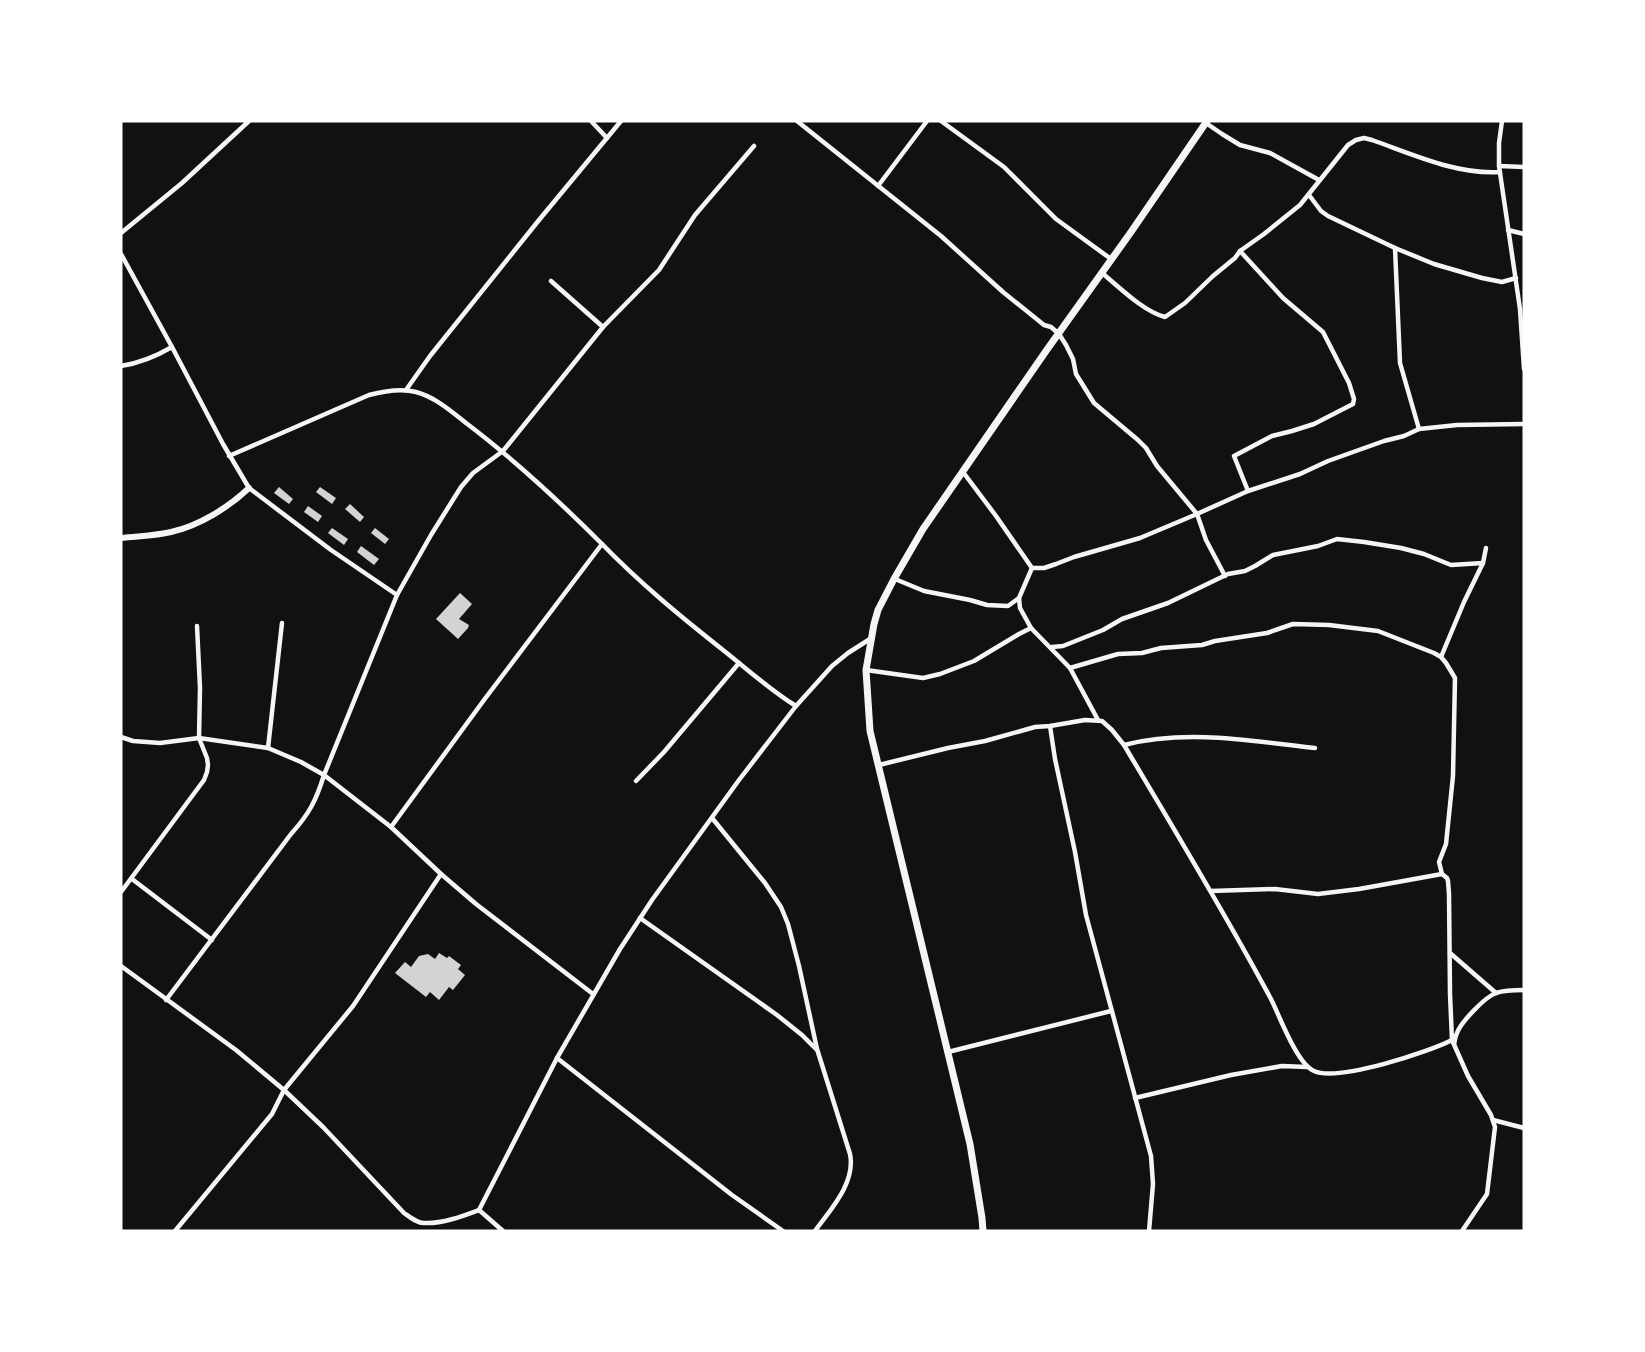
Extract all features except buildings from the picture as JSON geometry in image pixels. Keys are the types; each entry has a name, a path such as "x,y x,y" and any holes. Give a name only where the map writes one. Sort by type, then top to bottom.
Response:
{"highway":[{"path":"983,1231 970,1144 868,715 866,670 872,638 878,610 923,529 1206,121"}],"main road":[{"path":"121,538 186,528 216,512 249,488"}],"street":[{"path":"121,233 182,183 249,121"},
{"path":"591,121 607,138"},
{"path":"406,390 430,356 621,121"},
{"path":"797,121 941,236 1003,292 1059,334 1073,359 1076,374 1094,403 1138,440 1197,514 1206,540 1225,576"},
{"path":"878,186 928,121"},
{"path":"941,121 1004,167 1056,219 1111,259"},
{"path":"1206,121 1240,145 1270,153 1319,181"},
{"path":"1502,121 1499,166 1520,310 1524,369"},
{"path":"1102,273 1158,316 1165,317 1185,303 1240,251 1291,213 1309,195 1348,145 1364,138 1465,170 1500,172"},
{"path":"166,1000 306,817 397,595 451,501 473,473 503,451 603,327 659,270 690,223 754,146"},
{"path":"1499,166 1524,167"},
{"path":"1309,195 1328,216 1434,264 1502,282 1516,278"},
{"path":"1508,230 1524,234"},
{"path":"1395,248 1400,363 1419,429"},
{"path":"1240,251 1283,298 1322,332 1349,383 1354,399 1353,404 1331,416 1303,428 1272,436 1234,456 1248,491"},
{"path":"121,254 229,456 249,488 331,550 397,595"},
{"path":"551,281 603,327"},
{"path":"121,366 158,356 172,346"},
{"path":"229,456 369,395 386,390 406,390 426,395 503,451 546,489 641,583 796,706"},
{"path":"1032,568 1056,565 1140,538 1248,491 1419,429 1457,425 1524,424"},
{"path":"963,472 1032,568"},
{"path":"1051,648 1063,646 1122,619 1168,603 1273,555 1318,546 1337,539 1401,548 1451,565 1483,563"},
{"path":"391,827 602,544"},
{"path":"1441,657 1483,563 1486,548"},
{"path":"894,579 924,591 987,605 1008,606 1019,597 1032,568"},
{"path":"1019,597 1020,608 1031,628 1070,668 1098,720"},
{"path":"268,748 282,623"},
{"path":"1070,668 1118,654 1202,645 1267,633 1293,624 1313,624 1378,631 1441,657 1451,670 1455,678 1453,776 1446,844 1439,862 1442,874 1448,881 1453,1042 1495,1127 1487,1194 1462,1231"},
{"path":"121,892 204,780 207,772 207,758 199,738 197,626"},
{"path":"866,670 923,678 940,674 982,657 1031,628"},
{"path":"121,966 284,1090 404,1213 424,1223 438,1222 480,1210 557,1058 640,918 796,706 839,660 872,638"},
{"path":"636,781 739,663"},
{"path":"879,765 1035,727 1085,720 1102,721 1124,745 1211,891 1308,1068"},
{"path":"1050,726 1086,915 1151,1156 1154,1174 1149,1231"},
{"path":"1124,745 1207,736 1315,748"},
{"path":"121,737 133,741 160,743 199,738 268,748 324,775 391,827 441,874 502,924 593,994"},
{"path":"712,818 765,883 781,907 788,924 817,1049 851,1161 848,1180 842,1192 815,1231"},
{"path":"175,1231 272,1114 284,1090 353,1006 441,874"},
{"path":"1211,891 1275,889 1318,894 1442,874"},
{"path":"132,879 212,940"},
{"path":"640,918 784,1020 817,1049"},
{"path":"1450,953 1496,993"},
{"path":"1135,1098 1231,1074 1282,1066 1308,1068 1326,1074 1373,1066 1429,1051 1453,1042 1462,1024 1496,993 1524,990"},
{"path":"948,1052 1111,1011"},
{"path":"557,1058 732,1195 783,1231"},
{"path":"1493,1120 1524,1128"},
{"path":"480,1210 503,1231"}]}
